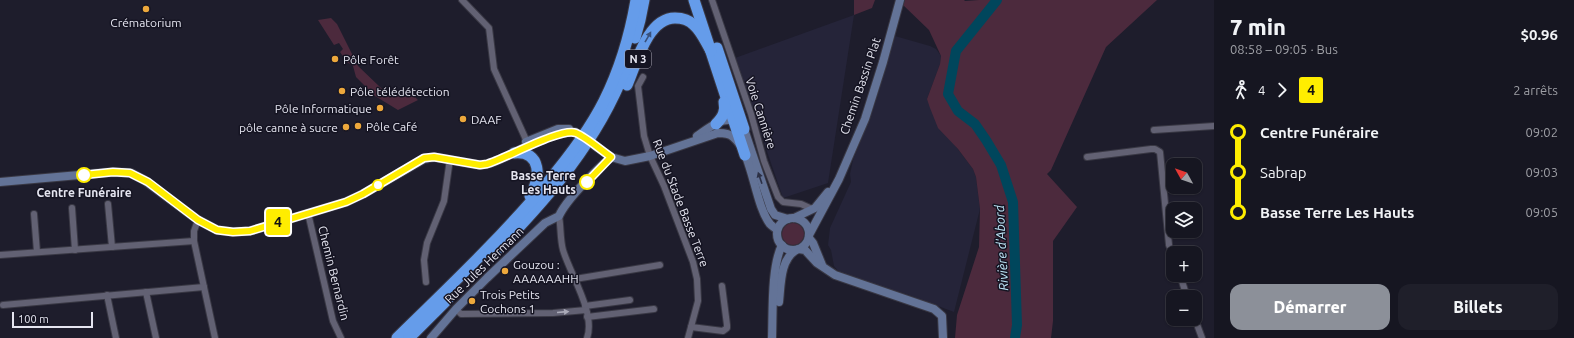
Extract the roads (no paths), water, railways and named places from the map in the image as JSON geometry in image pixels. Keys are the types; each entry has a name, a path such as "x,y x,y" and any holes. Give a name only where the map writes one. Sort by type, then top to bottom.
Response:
{"highway":[{"name":"N 3","path":"397,338 521,214 560,167 604,102 620,64 632,21 636,0"},
{"name":"N 3","path":"579,155 601,121 619,87 638,28 644,0"},
{"path":"694,0 744,155"},
{"path":"701,0 744,129"},
{"name":"N 3","path":"409,338 527,219 579,155 627,85 647,38 653,29 660,23 672,18 688,21 699,31 711,52"},
{"path":"717,128 725,112 720,82"},
{"path":"514,153 522,152 527,154 533,158 537,166"},
{"name":"N 3","path":"442,294 531,195 536,184 538,174 537,166"}],"main road":[{"name":"Chemin Bassin Plat","path":"809,237 839,179 868,108 883,62 900,0"},
{"path":"595,146 611,157 625,161 650,156 717,128 728,120 733,121 744,129 771,209 776,215 791,218 805,224 809,237 824,267"},
{"path":"717,128 732,136 744,155 764,211 770,224 777,230"},
{"path":"0,182 113,172 130,173 148,182 198,220 217,230 233,232 250,231 346,202 363,194 424,158 434,157 450,159 480,165 494,162 514,153 528,144"},
{"path":"494,162 504,155 528,144"},
{"path":"469,163 491,158 528,144"},
{"path":"559,216 568,201 611,157"},
{"name":"Chemin Bassin Plat","path":"791,218 815,208 839,179"},
{"name":"Rue Jules Hermann","path":"431,338 456,309 545,223 559,216"},
{"path":"791,218 780,224 777,230 777,237 782,245 788,249 805,250 824,267 842,278 934,309 942,316 943,338"},
{"path":"773,338 784,267 790,254 804,246 809,237"},
{"path":"773,338 775,275 778,255 782,245"}],"street":[{"path":"462,0 488,28 494,69 537,166"},
{"name":"Voie Cannière","path":"712,0 751,114 764,161 778,197 783,202 801,204 812,209"},
{"name":"Rue du Stade Basse Terre","path":"643,77 638,86 644,136 650,156 667,194 696,270 699,289 698,301 688,338"},
{"path":"1154,130 1214,126"},
{"path":"1087,157 1151,149 1155,149 1160,152 1169,246"},
{"path":"426,282 424,260 427,243 444,201 450,159"},
{"path":"108,204 112,248"},
{"path":"72,208 75,250"},
{"name":"Chemin Bernardin","path":"308,213 320,259 331,312 341,338"},
{"path":"34,214 37,252"},
{"path":"559,216 563,250 587,317 588,326 586,338"},
{"path":"198,220 194,231 194,241 215,338"},
{"path":"0,255 194,241"},
{"path":"575,280 660,265"},
{"path":"691,327 723,331 727,328 728,325 722,286"},
{"path":"3,305 204,287"},
{"path":"146,292 156,338"},
{"path":"107,295 116,338"},
{"path":"456,309 462,314 553,313 630,300"},
{"path":"587,317 654,309"},
{"path":"1198,326 1202,338"}],"waterway":[{"name":"Rivière d'Abord","path":"997,0 956,51 948,94 958,111 975,124 986,140 1001,165 1013,202 1017,325 1015,338"}],"place":[{"name":"Crématorium","path":"146,9"},
{"name":"Pôle Forêt","path":"335,59"},
{"name":"Pôle télédétection","path":"342,91"},
{"name":"Pôle Informatique","path":"380,108"},
{"name":"DAAF","path":"463,119"},
{"name":"Pôle Café","path":"358,126"},
{"name":"pôle canne à sucre","path":"346,127"},
{"name":"Centre Funéraire","path":"84,175"},
{"name":"Basse Terre Les Hauts","path":"587,182"},
{"name":"Gouzou : AAAAAAHH","path":"505,271"},
{"name":"Trois Petits Cochons 1","path":"472,301"}]}
